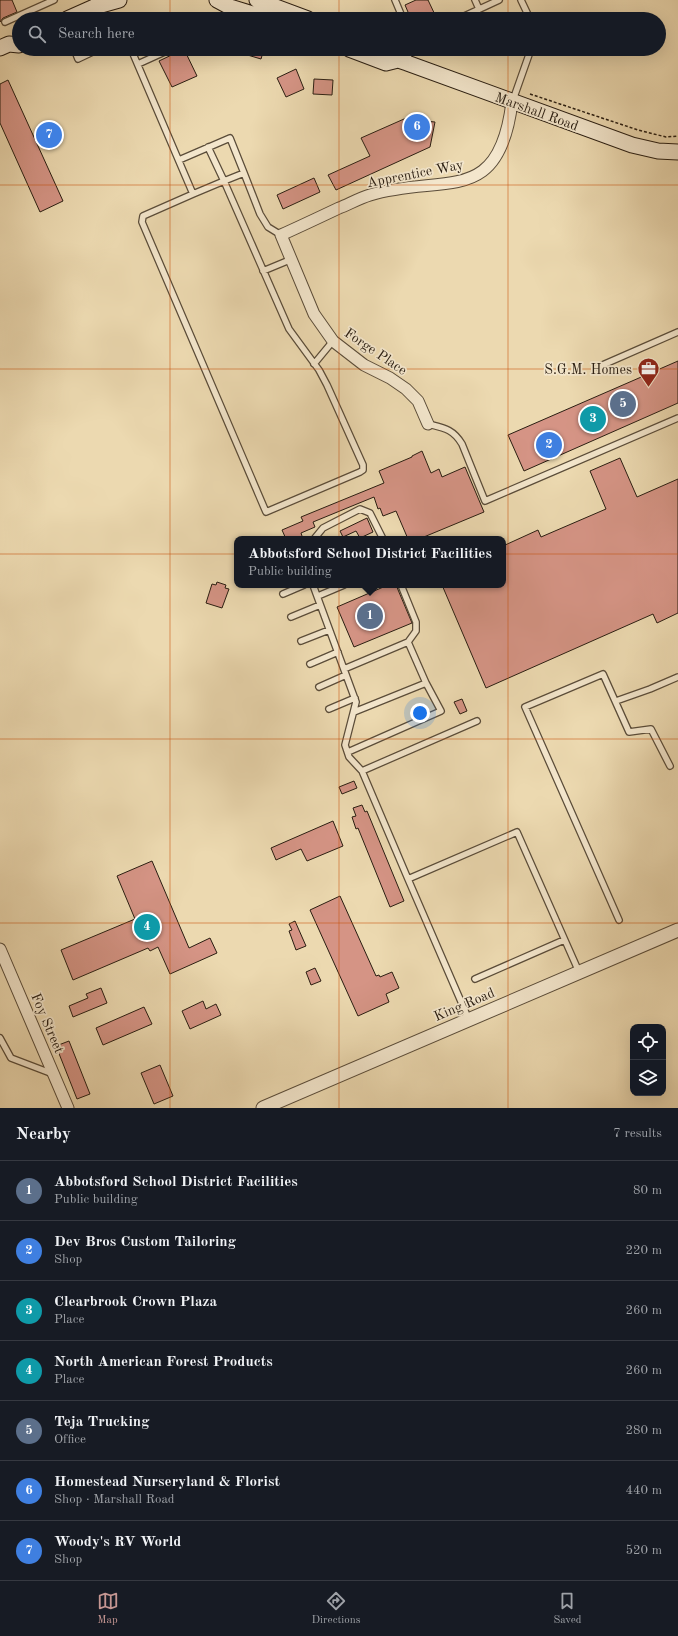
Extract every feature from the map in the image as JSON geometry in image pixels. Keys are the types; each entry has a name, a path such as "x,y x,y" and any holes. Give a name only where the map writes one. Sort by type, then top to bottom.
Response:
{"main road":[{"path":"83,12 94,7 119,0"},
{"path":"217,0 230,7 261,11"},
{"name":"Marshall Road","path":"368,56 386,63 399,56"},
{"name":"Marshall Road","path":"403,56 512,102 632,145 658,151 678,152"}],"street":[{"name":"Apprentice Way","path":"282,235 368,195 389,190 451,184 469,180 486,168 499,154 510,125 512,102"},
{"name":"Forge Place","path":"282,235 314,314 333,341 364,365 390,378 406,389 418,401 428,424"},
{"name":"King Road","path":"263,1108 678,930"},
{"name":"Foy Street","path":"0,949 68,1108"}],"lane":[{"path":"27,12 54,0"},
{"path":"475,0 479,9"},
{"path":"473,12 499,0"},
{"path":"521,0 527,12"},
{"path":"397,1 401,12"},
{"path":"5,22 12,19"},
{"path":"134,56 193,194"},
{"path":"138,64 156,56"},
{"path":"512,102 529,56"},
{"path":"179,160 230,138 260,214 268,227 282,235"},
{"path":"208,147 224,181 289,329 327,385 363,465 363,470 266,512 142,222 143,216 193,194 224,181 244,173"},
{"path":"263,271 292,260"},
{"path":"598,367 678,332"},
{"path":"314,364 333,341"},
{"path":"428,424 448,430 456,435 462,444 485,502 678,418"},
{"path":"316,536 323,528 360,509 370,513 382,536"},
{"path":"283,594 297,588"},
{"path":"314,588 356,702 345,745 355,765 362,771 469,1020"},
{"path":"318,596 335,588"},
{"path":"344,669 408,642 416,631 416,622 402,588"},
{"path":"291,617 320,605"},
{"path":"301,641 329,630"},
{"path":"348,752 441,710 426,683 408,642"},
{"path":"310,664 338,652"},
{"path":"619,920 525,707 604,674 629,732 651,729 670,766"},
{"path":"319,687 346,675"},
{"path":"616,701 650,690 678,677"},
{"path":"354,712 426,683"},
{"path":"329,709 355,698"},
{"path":"362,771 477,721"},
{"path":"408,879 517,832 579,972"},
{"path":"475,978 564,940"},
{"path":"0,1038 11,1058 53,1074"}],"path":[{"path":"530,94 638,130 666,137 678,136"}],"building":[{"path":"0,0 12,0 17,12 12,12 12,14 3,18 0,22"},
{"path":"416,0 428,0 434,12 408,12 405,5"},
{"path":"169,56 187,56 197,76 172,87 159,61"},
{"path":"251,56 262,56 261,59"},
{"path":"296,69 304,89 286,97 277,78"},
{"path":"314,79 333,80 332,95 313,94"},
{"path":"8,80 63,201 40,212 0,123 0,84"},
{"path":"404,119 435,122 430,147 336,190 328,175 370,156 361,138"},
{"path":"314,178 320,192 283,209 277,195"},
{"path":"678,361 678,403 524,471 508,435"},
{"path":"422,451 431,473 439,469 442,477 465,467 484,512 426,536 407,536 396,511 383,516 380,508 378,509 374,497 313,522 315,527 301,533 302,536 285,536 282,530 303,521 301,517 384,483 379,471"},
{"path":"620,458 637,497 678,479 678,613 657,623 653,614 486,688 443,588 506,588 506,545 538,530 541,537 606,509 590,471"},
{"path":"367,518 373,532 364,536 359,536 356,531 342,536 340,531"},
{"path":"217,582 226,585 225,588 229,589 222,608 206,603 212,584 216,585"},
{"path":"381,588 397,588 412,623 354,647 337,607"},
{"path":"462,699 467,711 460,714 454,702"},
{"path":"354,781 357,788 342,794 339,787"},
{"path":"362,805 365,812 367,811 404,901 390,907 358,828 356,829 352,817 356,816 353,808"},
{"path":"333,821 343,846 307,861 301,849 276,860 271,848"},
{"path":"152,861 189,948 210,938 217,953 170,974 158,947 150,951 148,948 73,980 61,950 135,919 117,876"},
{"path":"340,896 376,976 379,975 380,977 392,972 399,988 386,994 389,1002 358,1016 310,910"},
{"path":"295,921 306,946 296,950 289,931 292,930 289,924"},
{"path":"315,968 321,981 311,985 306,972"},
{"path":"101,988 107,1003 73,1017 69,1006 88,998 86,994"},
{"path":"203,1001 206,1009 216,1004 221,1015 190,1029 182,1011"},
{"path":"144,1007 152,1024 103,1045 96,1028"},
{"path":"69,1041 90,1094 77,1099 56,1046"},
{"path":"160,1065 173,1096 154,1104 141,1073"}],"place":[{"name":"Homestead Nurseryland & Florist","path":"417,127"},
{"name":"Woody's RV World","path":"49,135"},
{"name":"S.G.M. Homes","path":"648,388"},
{"name":"Teja Trucking","path":"623,404"},
{"name":"Clearbrook Crown Plaza","path":"593,419"},
{"name":"Dev Bros Custom Tailoring","path":"549,445"},
{"name":"Abbotsford School District Facilities","path":"370,616"},
{"name":"North American Forest Products","path":"147,927"}]}
